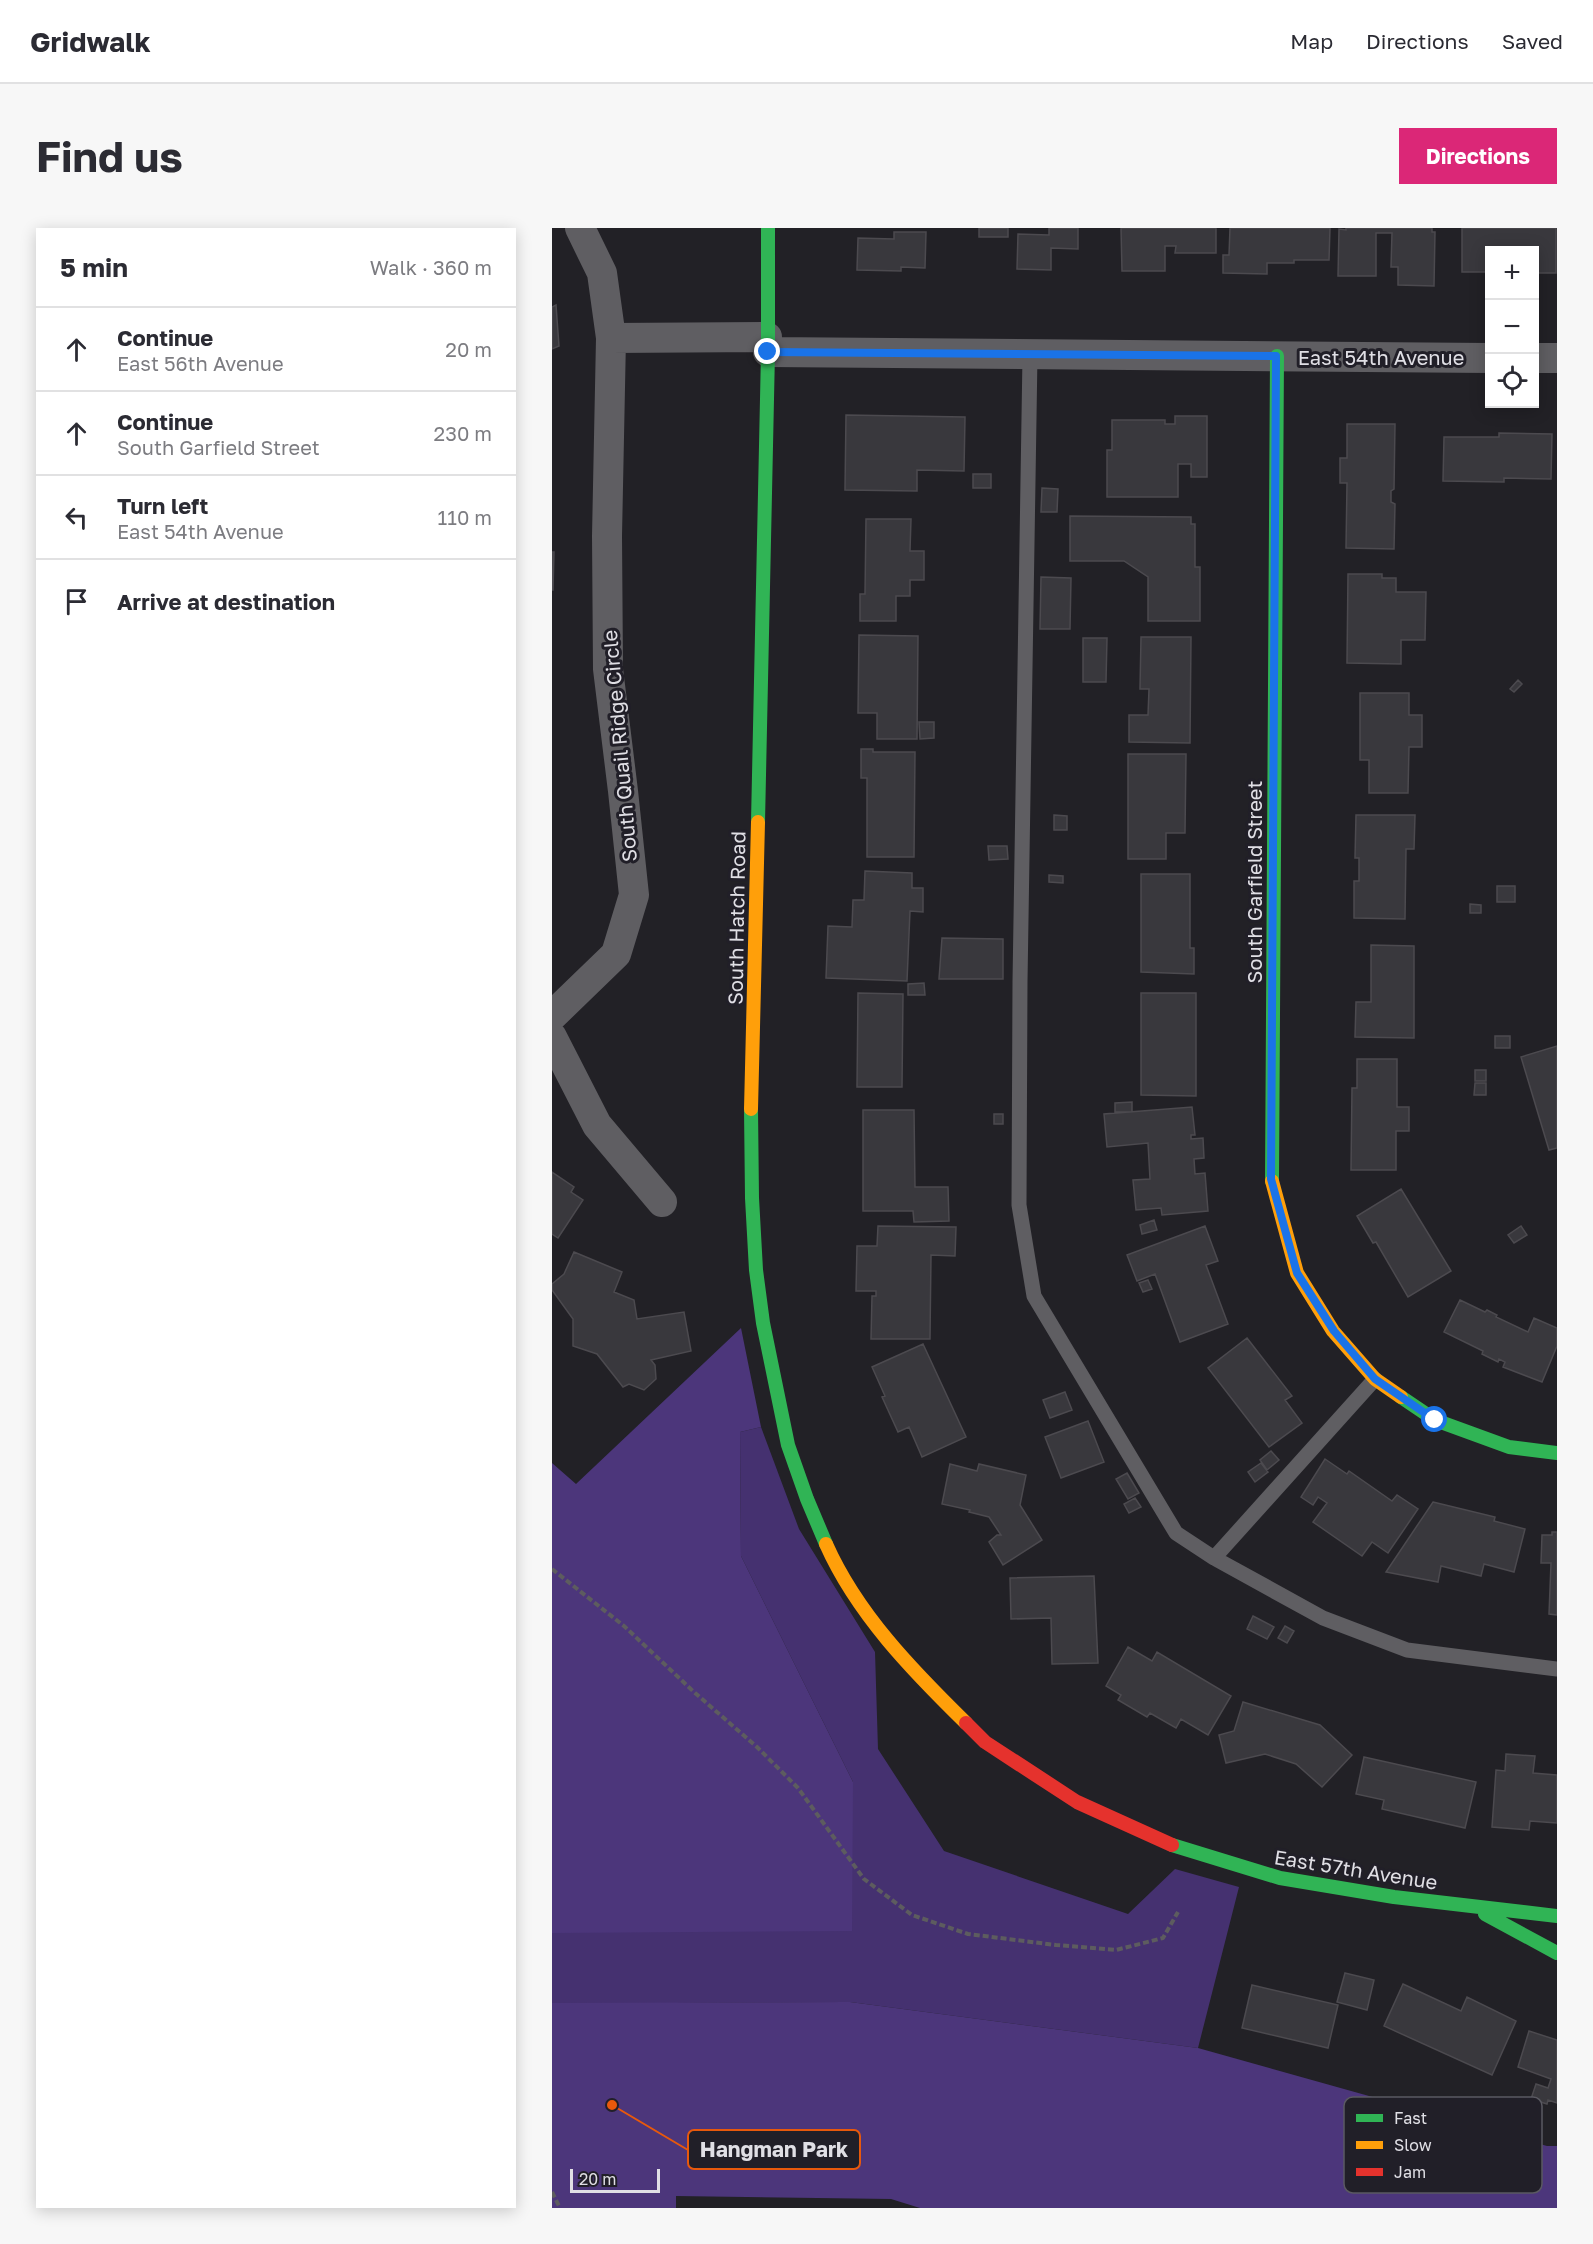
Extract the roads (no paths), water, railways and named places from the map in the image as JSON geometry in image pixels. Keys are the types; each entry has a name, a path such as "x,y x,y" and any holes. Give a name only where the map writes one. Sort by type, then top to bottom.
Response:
{"main road":[{"name":"South Hatch Road","path":"768,228 768,345 752,1125 752,1198 756,1270 769,1355 788,1445 807,1499 828,1548 852,1592"},
{"name":"South Garfield Street","path":"1276,356 1271,1179 1297,1273 1334,1331 1375,1379 1435,1420 1509,1447 1557,1453"},
{"name":"East 57th Avenue","path":"852,1592 911,1669 985,1742 1077,1802 1170,1844 1280,1878 1394,1897 1557,1916"},
{"path":"1470,1906 1557,1953"}],"street":[{"name":"South Quail Ridge Circle","path":"552,1016 615,954 634,895 608,669 607,536 611,338 602,273 580,228"},
{"name":"East 54th Avenue","path":"611,338 1030,355 1485,358"},
{"path":"1539,358 1557,358"},
{"path":"552,1037 597,1125 662,1202"}],"lane":[{"path":"1030,355 1020,958 1019,1205 1034,1296 1176,1533 1214,1558 1323,1617 1407,1650 1557,1669"},
{"path":"1214,1558 1375,1379"}],"place":[{"name":"Hangman Park","path":"612,2105"}]}
